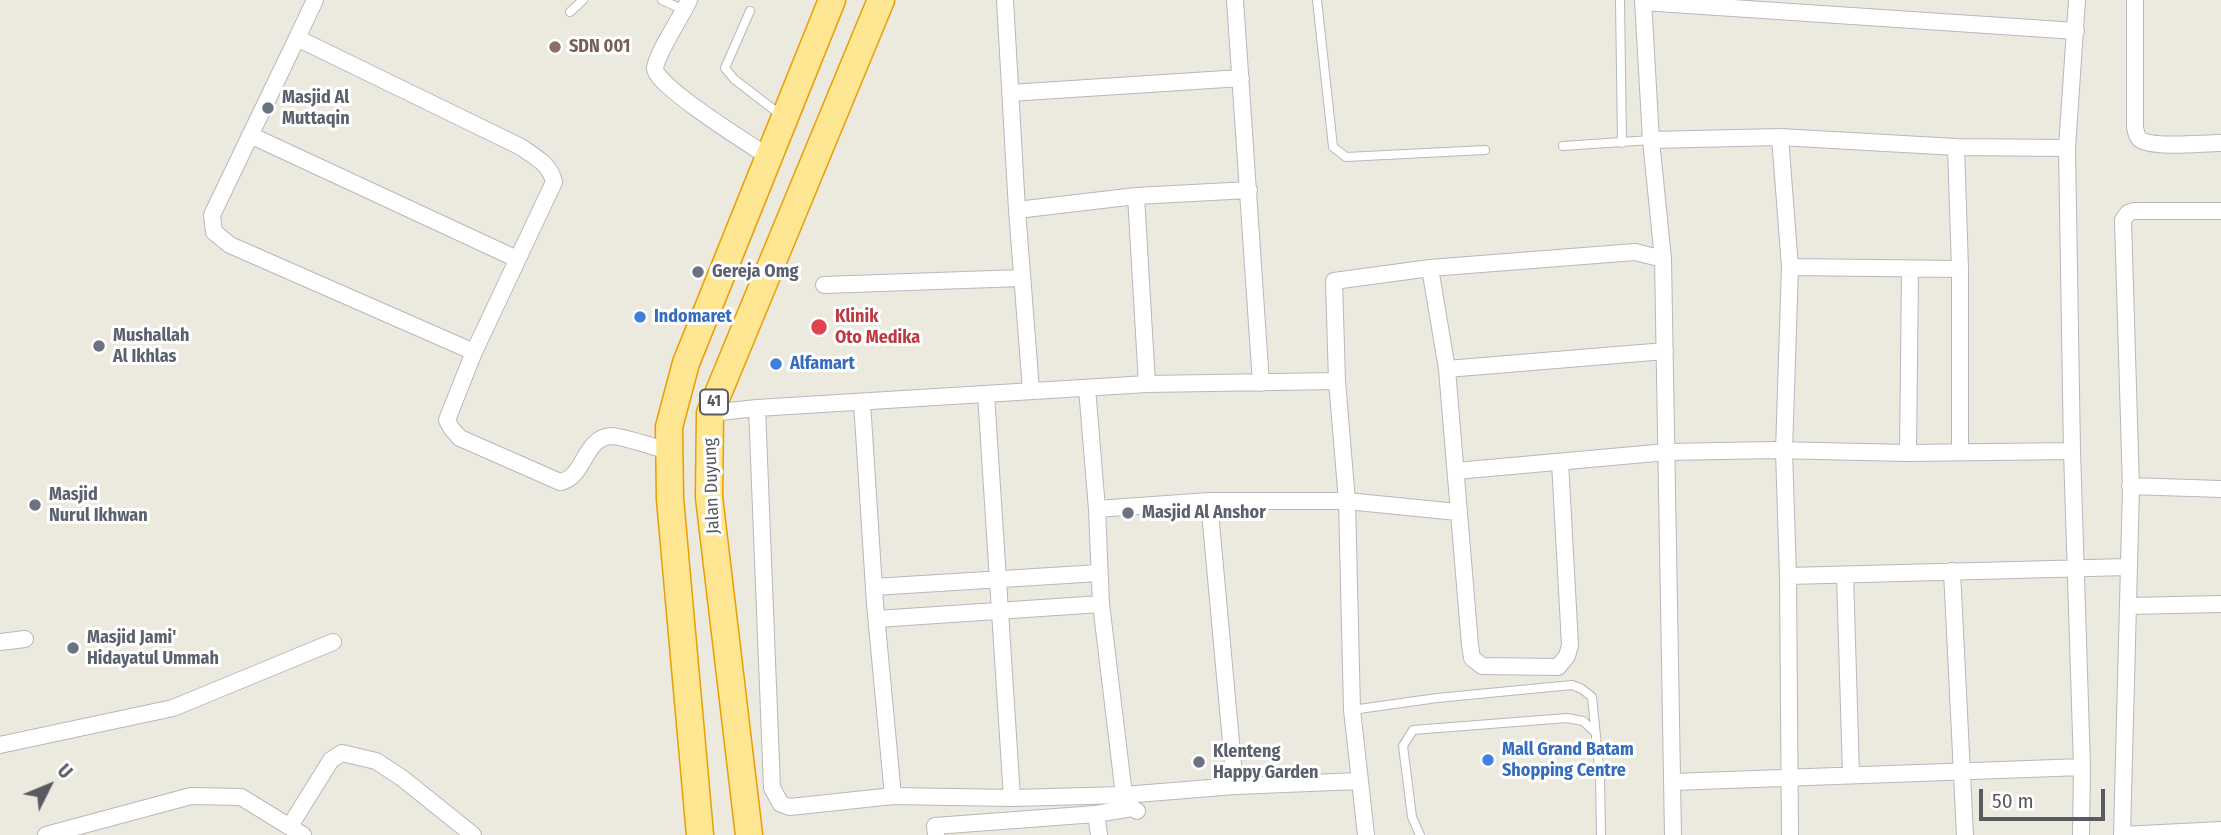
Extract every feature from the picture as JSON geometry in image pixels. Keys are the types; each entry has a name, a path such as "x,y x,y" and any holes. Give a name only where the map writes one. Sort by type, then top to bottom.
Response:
{"highway":[{"name":"41","path":"700,835 670,499 669,426 686,363 832,0"},
{"name":"Jalan Duyung","path":"749,835 709,497 710,413 881,0"}],"street":[{"path":"314,0 212,215 214,232 230,246 474,352"},
{"path":"1005,0 1021,278 1031,390"},
{"path":"1235,0 1261,383"},
{"path":"2077,0 2067,148 2072,451 2079,567 2081,835"},
{"path":"2135,0 2134,127 2137,136 2142,141 2165,144 2221,143"},
{"path":"1673,835 1664,259 1651,141 1643,1 2076,31"},
{"path":"687,5 661,53 655,68 657,74 676,93 769,158"},
{"path":"297,38 521,147 545,163 552,173 554,182 474,352 447,420 460,438 560,482 567,481 574,474 590,447 612,436 669,451"},
{"path":"1010,93 1241,78"},
{"path":"250,135 517,259"},
{"path":"1651,141 1780,136 1956,147 2067,148"},
{"path":"1780,136 1790,267 1784,451 1790,835"},
{"path":"1956,147 1960,269 1960,451"},
{"path":"1017,210 1136,195 1249,190"},
{"path":"1136,195 1147,384"},
{"path":"2221,211 2134,211 2123,220 2130,486 2122,567 2129,606 2122,835 2221,830"},
{"path":"1366,835 1352,710 1347,500 1337,381 1334,281 1430,268 1635,252 1664,259"},
{"path":"1790,267 1960,269"},
{"path":"1430,268 1447,369 1457,512 1472,658 1482,666 1558,667 1567,656 1570,645 1560,462"},
{"path":"1908,453 1910,269"},
{"path":"824,285 1021,278"},
{"path":"1447,369 1665,351"},
{"path":"710,413 1147,384 1337,381"},
{"path":"1087,388 1097,509 1101,604 1124,795"},
{"path":"986,394 1012,798"},
{"path":"862,402 874,587 893,796"},
{"path":"757,408 772,788 781,804 790,807 893,796 1012,798 1124,795 1236,786 1360,781"},
{"path":"1456,471 1667,452 2072,451"},
{"path":"2130,486 2221,489"},
{"path":"1097,509 1209,501 1347,500 1457,512"},
{"path":"1209,501 1236,786"},
{"path":"1788,576 2122,567"},
{"path":"1952,571 1965,835"},
{"path":"874,587 1099,573"},
{"path":"1844,575 1852,774"},
{"path":"877,619 1000,613 1101,604"},
{"path":"2129,606 2221,604"},
{"path":"0,642 25,639"},
{"path":"0,745 173,708 333,642"},
{"path":"46,835 191,796 241,797 296,831 331,760 342,753 376,761 402,778 473,835"},
{"path":"1673,782 2082,767"},
{"path":"936,835 935,826 1096,814 1132,808 1137,811"},
{"path":"1096,814 1099,835"}],"lane":[{"path":"570,12 583,0"},
{"path":"662,0 687,5"},
{"path":"1317,0 1333,147 1337,153 1346,157 1485,150"},
{"path":"1620,0 1622,143"},
{"path":"750,11 725,68 734,79 785,118"},
{"path":"1563,146 1651,141"},
{"path":"1352,710 1437,698 1572,685 1582,689 1592,697 1600,776 1601,835"},
{"path":"1420,835 1412,817 1403,746 1413,730 1567,718 1583,721 1595,732"}],"place":[{"name":"SDN 001","path":"555,47"},
{"name":"Masjid Al Muttaqin","path":"268,108"},
{"name":"Gereja Omg","path":"698,272"},
{"name":"Indomaret","path":"640,317"},
{"name":"Klinik Oto Medika","path":"819,327"},
{"name":"Mushallah Al Ikhlas","path":"99,346"},
{"name":"Alfamart","path":"776,364"},
{"name":"Masjid Nurul Ikhwan","path":"35,505"},
{"name":"Masjid Al Anshor","path":"1128,513"},
{"name":"Masjid Jami' Hidayatul Ummah","path":"73,648"},
{"name":"Mall Grand Batam Shopping Centre","path":"1488,760"},
{"name":"Klenteng Happy Garden","path":"1199,762"}]}
